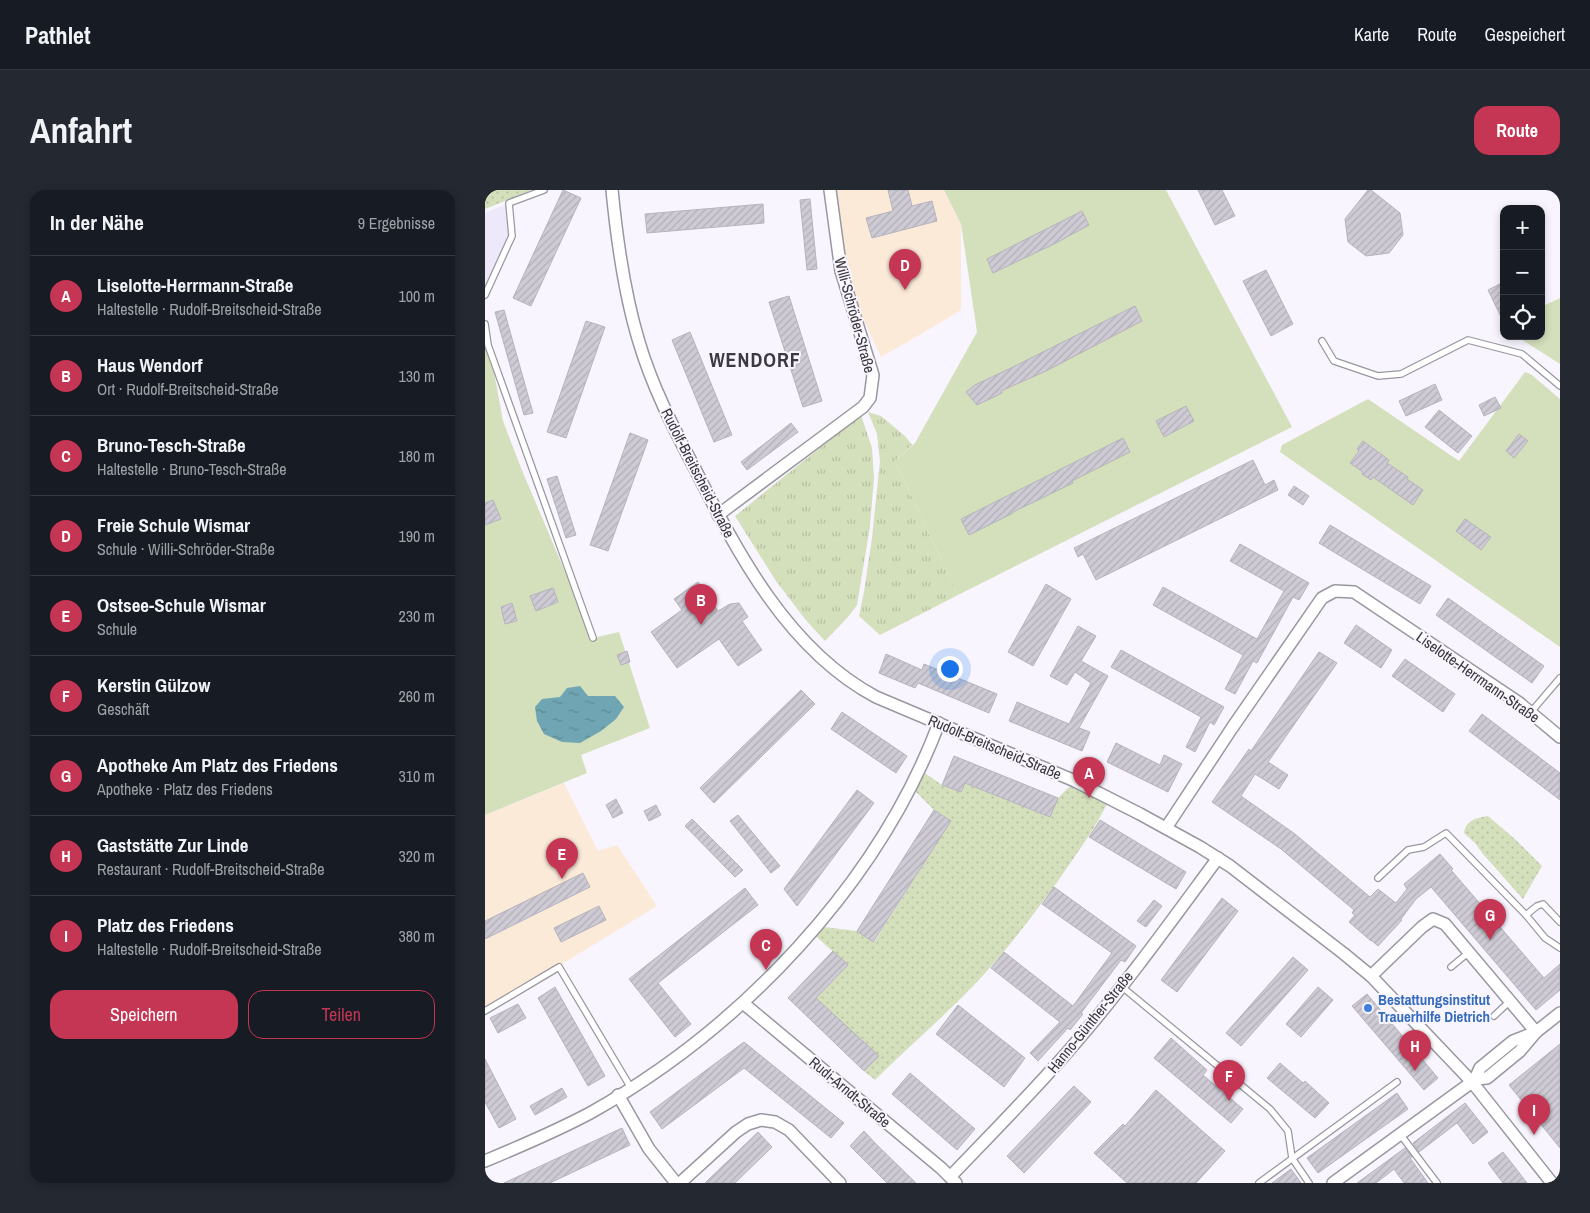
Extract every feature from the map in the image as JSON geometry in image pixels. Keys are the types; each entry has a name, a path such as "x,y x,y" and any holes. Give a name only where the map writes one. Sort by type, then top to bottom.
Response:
{"street":[{"name":"Rudolf-Breitscheid-Straße","path":"612,190 619,252 639,344 669,418 718,515 769,597 799,636 827,663 870,694 1053,770 1110,798 1218,858 1343,952 1371,976 1473,1080 1552,1183"},
{"name":"Willi-Schröder-Straße","path":"718,515 863,407 870,398 873,375 841,271 829,190"},
{"name":"Liselotte-Herrmann-Straße","path":"1166,828 1322,598 1335,591 1353,592 1510,696 1560,737"},
{"path":"485,1161 559,1129 631,1088 699,1040 743,1003 799,946 860,869 898,809 931,744 939,723"},
{"name":"Hanno-Günther-Straße","path":"953,1180 1090,1026 1218,858"},
{"path":"1371,976 1421,927 1433,919 1445,924 1537,1032"},
{"name":"Rudi-Arndt-Straße","path":"743,1003 953,1180"},
{"path":"1338,1182 1473,1080 1480,1068 1513,1042 1537,1032 1560,1013"},
{"path":"619,1095 649,1149 676,1183"},
{"path":"680,1183 736,1132 748,1124 761,1120 775,1122 789,1130 840,1183"}],"lane":[{"path":"485,294 512,236 509,203 544,190"},
{"path":"485,324 488,345 593,638"},
{"path":"1322,341 1334,361 1377,376 1401,374 1468,340 1523,354 1560,386"},
{"path":"1531,712 1560,678"},
{"path":"1378,878 1408,850 1423,847 1446,833 1527,916 1545,938 1560,948"},
{"path":"1527,916 1537,906 1543,904 1560,922"},
{"path":"1451,967 1469,953"},
{"path":"485,1011 559,967 631,1088"},
{"path":"1121,986 1270,1110 1288,1131 1292,1158 1309,1183"},
{"path":"1494,1016 1510,1001"},
{"path":"1259,1183 1397,1082"},
{"path":"1400,1134 1437,1183"}],"shaded area":[{"path":"830,190 944,190 961,224 961,310 881,357 841,271"},
{"path":"509,203 512,236 485,295 485,213"},
{"path":"564,783 598,851 617,845 657,906 485,1011 485,815"}],"green space":[{"path":"485,190 532,190 485,209"},
{"path":"944,190 1166,190 1292,427 958,595 895,461 915,443 977,332 961,224"},
{"path":"1560,298 1560,364 1522,340 1545,340 1545,305"},
{"path":"485,324 503,421 521,468 593,638 619,632 650,728 581,755 587,773 485,815"},
{"path":"1525,372 1532,375 1560,399 1560,647 1280,452 1282,445 1368,399 1459,461"},
{"path":"868,412 881,416 905,436 912,445 895,461 958,595 880,635 859,616 872,538 880,461 877,434"},
{"path":"861,415 872,448 874,478 870,526 857,605 825,641 805,619 776,581 735,516"},
{"path":"919,769 942,785 961,792 965,783 1050,817 1058,798 1075,781 1110,798 1093,829 1073,859 1043,902 1006,949 960,999 875,1080 864,1071 878,1056 816,998 848,965 811,932 816,926 857,931 874,942 951,821 934,810 910,786"},
{"path":"1488,816 1542,866 1523,899 1475,843 1464,833 1469,822"}],"water":[{"path":"580,686 588,696 615,696 624,707 616,719 601,731 580,743 562,742 544,734 537,721 535,707 542,699 560,697 567,688"}],"building":[{"path":"563,190 581,198 531,306 513,298"},
{"path":"888,190 908,190 912,206 932,201 937,221 872,238 866,218 893,211"},
{"path":"1198,190 1222,190 1235,216 1215,225"},
{"path":"1368,190 1371,190 1400,213 1403,235 1389,253 1366,256 1348,242 1345,219"},
{"path":"810,199 817,269 807,270 800,200"},
{"path":"763,204 764,223 647,233 645,214"},
{"path":"1082,211 1089,225 993,273 987,259"},
{"path":"1266,270 1293,324 1271,336 1243,281"},
{"path":"1500,284 1500,315 1488,290"},
{"path":"789,296 822,401 803,407 769,302"},
{"path":"1135,306 1142,321 1046,371 1001,391 1002,393 977,405 966,392 975,385"},
{"path":"504,310 533,413 524,415 495,312"},
{"path":"586,321 605,327 566,438 547,432"},
{"path":"690,332 732,435 714,442 672,340"},
{"path":"1435,384 1442,400 1406,416 1399,401"},
{"path":"1495,397 1501,408 1484,416 1479,405"},
{"path":"1186,406 1194,421 1164,437 1156,421"},
{"path":"1439,410 1472,436 1458,453 1425,427"},
{"path":"791,423 798,432 747,470 741,462"},
{"path":"630,433 648,440 608,551 590,545"},
{"path":"1519,434 1528,441 1514,458 1506,451"},
{"path":"1123,438 1130,452 969,535 961,519"},
{"path":"1363,441 1389,460 1387,463 1423,490 1413,505 1373,477 1371,480 1362,474 1363,472 1350,463 1359,451 1357,449"},
{"path":"1253,460 1265,485 1274,480 1278,490 1096,580 1083,554 1078,557 1074,548"},
{"path":"557,476 576,535 566,538 547,479"},
{"path":"1294,486 1309,496 1303,505 1288,495"},
{"path":"493,500 501,519 485,525 485,503"},
{"path":"1465,519 1491,537 1481,550 1456,531"},
{"path":"1330,525 1431,586 1420,604 1319,543"},
{"path":"1240,544 1309,583 1299,600 1293,597 1257,663 1253,661 1235,694 1225,689 1243,655 1153,605 1163,587 1257,639 1284,591 1230,561"},
{"path":"698,582 718,611 730,604 739,603 748,617 742,621 762,650 738,666 719,639 677,668 651,632 682,610 674,599"},
{"path":"1046,584 1071,599 1033,666 1008,652"},
{"path":"553,588 558,602 536,611 530,596"},
{"path":"1448,598 1544,666 1532,683 1436,615"},
{"path":"512,603 517,621 505,624 501,607"},
{"path":"1356,625 1392,650 1381,668 1344,643"},
{"path":"1078,626 1096,636 1081,661 1108,676 1079,728 1090,732 1082,751 1009,721 1017,702 1069,724 1091,683 1075,672 1067,685 1050,676"},
{"path":"1121,650 1224,707 1214,725 1210,722 1195,752 1186,747 1201,717 1111,667"},
{"path":"627,651 630,662 621,665 617,655"},
{"path":"1319,652 1337,663 1268,762 1288,775 1279,789 1255,774 1241,796 1295,834 1370,897 1378,889 1396,903 1407,889 1404,884 1440,854 1453,869 1451,870 1544,978 1560,964 1560,990 1536,1010 1431,887 1416,899 1402,920 1378,946 1349,922 1355,915 1352,913 1354,910 1281,849 1212,802 1249,749 1251,751"},
{"path":"886,654 922,670 924,664 997,694 989,713 918,683 915,688 879,673"},
{"path":"1405,659 1455,694 1443,712 1392,676"},
{"path":"801,690 815,704 714,803 700,788"},
{"path":"842,712 907,756 896,773 831,729"},
{"path":"1482,714 1560,773 1560,800 1469,731"},
{"path":"1116,743 1160,765 1164,755 1182,764 1168,792 1107,762"},
{"path":"954,756 1058,798 1050,817 965,783 961,792 942,785"},
{"path":"857,790 874,803 797,906 784,889"},
{"path":"616,799 623,813 613,818 606,805"},
{"path":"656,805 661,815 649,821 644,811"},
{"path":"934,810 951,821 873,942 857,931"},
{"path":"738,815 780,866 771,873 730,821"},
{"path":"692,819 743,870 735,877 685,826"},
{"path":"1100,820 1186,872 1176,889 1089,837"},
{"path":"583,873 590,887 485,939 485,921"},
{"path":"1054,887 1136,946 1125,962 1121,960 1070,1030 1068,1028 1038,1061 1030,1053 1060,1022 991,968 1004,952 1073,1006 1112,953 1042,904"},
{"path":"745,888 758,905 658,983 691,1024 675,1037 629,979"},
{"path":"1222,898 1238,911 1177,992 1161,980"},
{"path":"1154,900 1162,906 1146,927 1137,921"},
{"path":"599,906 606,920 561,942 554,928"},
{"path":"833,951 848,965 816,998 879,1056 864,1071 788,998"},
{"path":"1293,957 1308,970 1241,1046 1226,1033"},
{"path":"555,987 605,1076 588,1086 538,998"},
{"path":"1318,987 1333,1000 1301,1037 1286,1024"},
{"path":"1367,994 1438,1078 1424,1090 1352,1006"},
{"path":"518,1004 526,1018 498,1033 490,1018"},
{"path":"958,1005 1025,1058 1004,1087 936,1034"},
{"path":"1171,1038 1207,1070 1203,1075 1243,1109 1231,1123 1154,1058"},
{"path":"744,1042 844,1123 831,1138 744,1068 662,1129 650,1112"},
{"path":"1560,1044 1560,1148 1509,1085"},
{"path":"485,1059 516,1119 499,1128 485,1102"},
{"path":"1280,1063 1303,1083 1305,1081 1329,1103 1315,1118 1267,1078"},
{"path":"910,1073 975,1129 957,1150 892,1094"},
{"path":"1074,1086 1091,1102 1024,1173 1007,1156"},
{"path":"562,1088 567,1097 535,1115 530,1106"},
{"path":"1156,1090 1225,1151 1196,1183 1127,1183 1094,1153 1123,1124 1125,1126"},
{"path":"1397,1093 1408,1109 1318,1173 1307,1158"},
{"path":"1465,1103 1488,1132 1473,1144 1457,1123 1419,1152 1413,1143"},
{"path":"622,1128 630,1145 550,1183 504,1183"},
{"path":"864,1131 916,1183 887,1183 850,1146"},
{"path":"758,1132 772,1147 735,1183 705,1183"},
{"path":"1405,1148 1428,1183 1404,1183 1394,1169 1376,1183 1357,1183"},
{"path":"1503,1152 1527,1183 1503,1183 1488,1163"},
{"path":"1291,1169 1301,1183 1272,1183"}],"place":[{"name":"Freie Schule Wismar","path":"905,290"},
{"name":"Haus Wendorf","path":"701,625"},
{"name":"Liselotte-Herrmann-Straße","path":"1089,798"},
{"name":"Ostsee-Schule Wismar","path":"562,879"},
{"name":"Apotheke Am Platz des Friedens","path":"1490,940"},
{"name":"Bruno-Tesch-Straße","path":"766,970"},
{"name":"Bestattungsinstitut Trauerhilfe Dietrich","path":"1368,1008"},
{"name":"Gaststätte Zur Linde","path":"1415,1071"},
{"name":"Kerstin Gülzow","path":"1229,1101"},
{"name":"Platz des Friedens","path":"1534,1135"}],"district":[{"name":"WENDORF","path":"755,359"}]}
